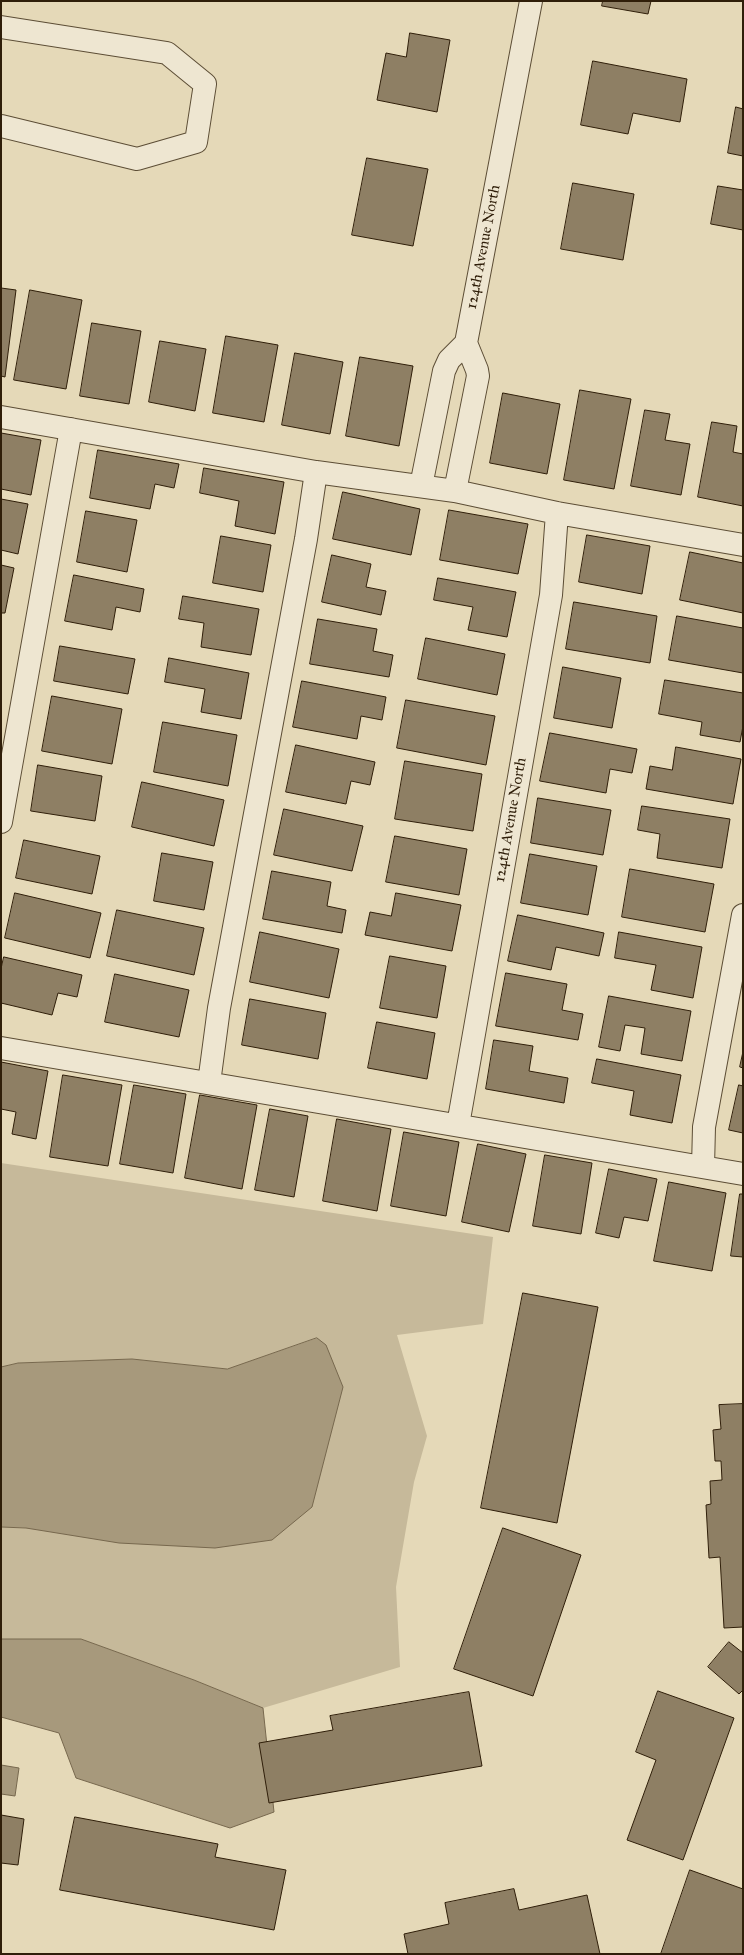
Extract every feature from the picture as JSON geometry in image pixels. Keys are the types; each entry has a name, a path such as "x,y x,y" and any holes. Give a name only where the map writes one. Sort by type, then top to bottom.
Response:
{"street":[{"name":"124th Avenue North","path":"466,344 531,1"},
{"path":"1,27 167,53 205,84 196,142 137,159 1,126"},
{"path":"421,486 444,371 449,360 466,344 478,376 455,491"},
{"path":"1,417 316,472 455,491 557,513 743,545"},
{"path":"1,822 71,430"},
{"path":"209,1083 219,1008 306,539 316,472"},
{"name":"124th Avenue North","path":"458,1125 551,595 557,513"},
{"path":"703,1167 704,1127 743,915"},
{"path":"1,1048 743,1174"}],"shaded area":[{"path":"1,1163 493,1237 483,1324 397,1335 427,1436 414,1482 396,1587 400,1667 263,1708 194,1680 81,1639 1,1639 1,1527 26,1528 317,1338 227,1369 132,1359 18,1363 1,1367"},
{"path":"317,1338 326,1345 343,1387 312,1507 272,1540 215,1548 119,1543 26,1528 1,1527 1,1367 18,1363 132,1359 227,1369"},
{"path":"1,1639 81,1639 194,1680 263,1708 274,1812 230,1828 76,1778 59,1733 1,1717"},
{"path":"1,1765 19,1768 15,1796 1,1794"}],"building":[{"path":"603,1 651,1 648,14 602,6"},
{"path":"410,33 450,40 437,112 377,100 386,53 406,57"},
{"path":"593,61 687,79 680,122 633,113 628,134 581,125"},
{"path":"736,107 743,109 743,156 728,153"},
{"path":"367,158 428,169 413,246 352,235"},
{"path":"573,183 634,194 623,260 561,249"},
{"path":"718,186 743,190 743,230 711,224"},
{"path":"1,288 16,290 5,377 1,376"},
{"path":"30,290 82,300 66,389 14,380"},
{"path":"92,323 141,331 129,404 80,396"},
{"path":"226,336 278,345 264,422 213,413"},
{"path":"160,341 206,349 195,411 149,402"},
{"path":"295,353 343,362 330,434 282,425"},
{"path":"360,357 413,366 399,446 346,436"},
{"path":"580,390 631,399 614,489 564,480"},
{"path":"503,393 560,404 547,474 490,463"},
{"path":"645,410 670,414 665,440 690,444 681,495 631,486"},
{"path":"712,422 737,426 733,452 743,454 743,506 698,497"},
{"path":"1,433 41,440 31,495 1,489"},
{"path":"98,450 179,464 174,488 155,484 150,509 90,498"},
{"path":"204,468 284,482 275,534 235,526 239,501 200,493"},
{"path":"343,492 420,509 411,555 333,539"},
{"path":"1,499 28,504 18,554 1,550"},
{"path":"449,510 528,524 518,574 440,560"},
{"path":"86,511 137,520 127,572 77,562"},
{"path":"587,535 650,546 642,594 579,582"},
{"path":"221,536 271,545 263,592 213,583"},
{"path":"690,552 743,563 743,613 680,600"},
{"path":"332,555 371,564 366,587 386,591 381,615 322,602"},
{"path":"1,565 14,568 5,613 1,613"},
{"path":"74,575 144,589 140,612 116,607 112,630 65,621"},
{"path":"438,578 516,592 507,637 468,630 473,607 434,600"},
{"path":"183,596 259,609 251,655 201,647 204,623 179,619"},
{"path":"574,602 657,616 650,663 566,649"},
{"path":"677,616 743,628 743,673 669,660"},
{"path":"318,619 377,629 373,651 393,655 389,677 310,664"},
{"path":"426,638 505,654 497,695 418,679"},
{"path":"60,646 135,659 128,694 54,681"},
{"path":"169,658 249,673 241,719 201,712 205,689 165,682"},
{"path":"563,667 621,678 612,728 554,718"},
{"path":"665,680 743,693 743,726 740,742 700,735 702,722 659,714"},
{"path":"302,681 386,697 382,720 361,716 357,739 293,727"},
{"path":"52,696 122,709 112,764 42,751"},
{"path":"406,700 495,716 486,765 397,748"},
{"path":"163,722 237,735 228,786 154,772"},
{"path":"550,733 637,749 632,773 610,769 606,793 540,781"},
{"path":"296,745 375,762 370,785 351,781 346,804 286,792"},
{"path":"676,747 741,759 733,804 646,789 650,766 672,770"},
{"path":"405,761 482,774 473,831 395,819"},
{"path":"38,765 102,776 95,821 31,811"},
{"path":"142,782 224,800 214,846 132,827"},
{"path":"538,798 611,810 603,855 531,843"},
{"path":"642,806 730,819 722,868 657,858 660,834 638,830"},
{"path":"284,809 363,826 352,871 274,855"},
{"path":"395,836 467,849 459,895 386,882"},
{"path":"24,840 100,856 92,894 16,878"},
{"path":"162,853 213,862 204,910 154,901"},
{"path":"530,854 597,866 588,915 521,903"},
{"path":"630,869 714,884 705,932 622,917"},
{"path":"272,871 331,882 327,906 346,910 342,933 263,919"},
{"path":"15,893 101,913 90,958 5,938"},
{"path":"396,893 461,905 452,951 365,935 370,912 391,916"},
{"path":"117,910 204,928 194,975 107,956"},
{"path":"518,915 604,933 599,956 556,947 551,970 508,961"},
{"path":"260,932 339,949 329,998 250,982"},
{"path":"619,932 702,947 693,998 651,990 656,965 615,958"},
{"path":"390,956 446,966 437,1018 380,1008"},
{"path":"4,957 82,975 77,997 58,993 52,1015 1,1003 1,969"},
{"path":"506,973 567,984 562,1010 583,1014 578,1040 496,1026"},
{"path":"115,974 189,990 179,1037 105,1022"},
{"path":"609,996 691,1011 682,1061 641,1054 645,1028 625,1025 620,1051 599,1047"},
{"path":"250,999 326,1013 318,1059 242,1045"},
{"path":"377,1022 435,1033 427,1079 368,1068"},
{"path":"494,1040 533,1046 529,1071 568,1078 564,1103 486,1089"},
{"path":"743,1052 743,1068 740,1067"},
{"path":"597,1059 681,1075 672,1123 630,1115 634,1091 592,1083"},
{"path":"1,1062 48,1071 36,1139 12,1134 16,1112 1,1109"},
{"path":"63,1075 122,1085 108,1166 50,1157"},
{"path":"134,1085 186,1094 173,1173 120,1164"},
{"path":"739,1085 743,1086 743,1133 729,1130"},
{"path":"200,1095 257,1105 242,1189 185,1178"},
{"path":"270,1109 308,1116 294,1197 255,1190"},
{"path":"337,1119 391,1129 377,1211 323,1201"},
{"path":"404,1132 459,1142 446,1216 391,1206"},
{"path":"478,1144 526,1154 509,1232 462,1222"},
{"path":"545,1155 592,1163 581,1234 533,1226"},
{"path":"609,1169 657,1179 648,1221 624,1217 619,1238 596,1233"},
{"path":"669,1182 726,1193 712,1271 654,1261"},
{"path":"740,1194 743,1194 743,1257 731,1256"},
{"path":"523,1293 598,1307 557,1523 481,1508"},
{"path":"743,1404 743,1627 724,1628 720,1557 709,1558 706,1505 711,1504 710,1481 722,1480 721,1461 715,1461 713,1430 721,1429 719,1405"},
{"path":"503,1528 581,1555 533,1696 454,1669"},
{"path":"729,1642 743,1653 743,1690 739,1694 708,1667"},
{"path":"658,1691 734,1718 683,1860 627,1840 656,1760 636,1752"},
{"path":"469,1692 482,1766 269,1803 259,1743 333,1730 330,1716"},
{"path":"1,1815 24,1819 18,1865 1,1863"},
{"path":"75,1817 218,1844 215,1857 286,1870 274,1930 60,1890"},
{"path":"690,1870 743,1889 743,1954 661,1954"},
{"path":"514,1889 519,1910 587,1895 600,1954 408,1954 404,1934 449,1924 445,1903"}]}
